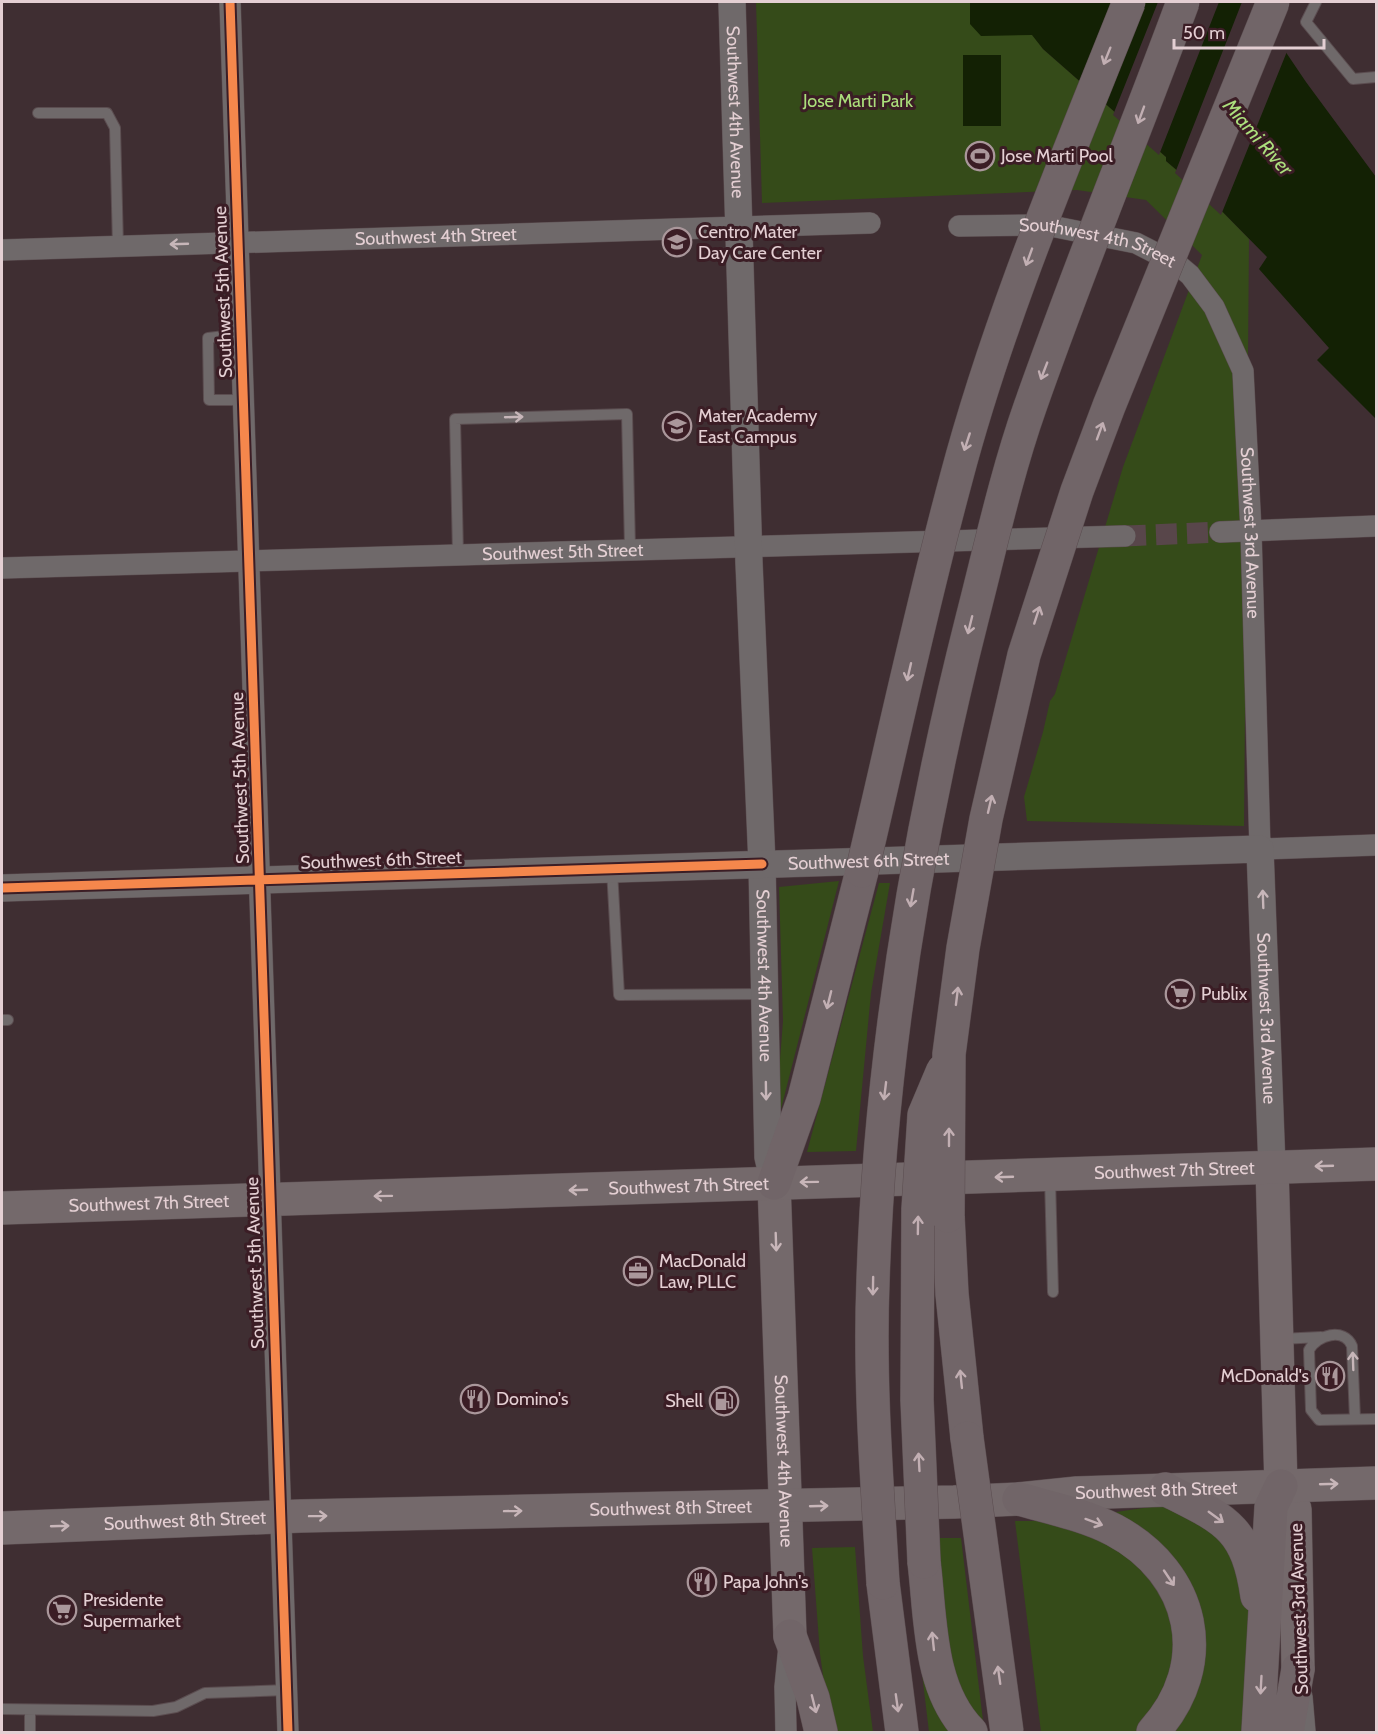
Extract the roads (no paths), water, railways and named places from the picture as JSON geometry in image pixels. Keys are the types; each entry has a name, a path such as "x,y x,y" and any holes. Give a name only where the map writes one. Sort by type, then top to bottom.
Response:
{"highway":[{"path":"774,1183 804,1098 844,944 956,478 1009,314 1129,2"},
{"path":"902,1732 883,1583 874,1429 873,1284 879,1164 894,1019 925,827 956,681 1029,410 1183,2"},
{"path":"1007,1732 967,1438 952,1294 948,1216 949,1054 972,891 1024,655 1077,491 1109,406 1273,2"},
{"path":"949,1054 924,1115 918,1209 917,1400 924,1563 935,1659 952,1708 971,1732"},
{"path":"1258,1732 1272,1508 1281,1486"},
{"path":"1165,1489 1215,1515 1242,1542 1253,1565 1263,1638"},
{"path":"1019,1499 1077,1516 1116,1531 1152,1556 1179,1593 1188,1620 1190,1651 1185,1682 1169,1715 1153,1732"},
{"path":"790,1636 813,1698 821,1732"},
{"path":"1287,1732 1298,1669"}],"main road":[{"name":"Southwest 7th Street","path":"2,1208 1377,1164"},
{"name":"Southwest 3rd Avenue","path":"1272,1167 1281,1486 1295,1509 1298,1669"},
{"name":"Southwest 4th Avenue","path":"774,1183 790,1636"},
{"name":"Southwest 8th Street","path":"2,1528 280,1517 784,1507 1019,1499 1077,1493 1165,1489 1377,1483"}],"street":[{"name":"Southwest 5th Avenue","path":"230,2 288,1732"},
{"name":"Southwest 4th Avenue","path":"732,2 749,545 762,864 768,1157 774,1183"},
{"name":"Southwest 4th Street","path":"2,250 870,223"},
{"name":"Southwest 4th Street","path":"959,226 1046,225 1136,243 1177,264 1190,275 1215,307"},
{"name":"Southwest 3rd Avenue","path":"1215,307 1243,371 1251,531 1272,1167"},
{"path":"1220,532 1377,526"},
{"name":"Southwest 5th Street","path":"2,568 630,548 1125,536"},
{"name":"Southwest 6th Street","path":"2,888 1377,845"},
{"name":"Southwest 4th Avenue","path":"786,1732 785,1687 790,1636"},
{"name":"Southwest 3rd Avenue","path":"1298,1669 1305,1732"}],"lane":[{"path":"1316,2 1306,22 1353,79 1377,77"},
{"path":"38,113 106,113 111,119 116,137 118,246"},
{"path":"241,334 208,338 209,400 244,399"},
{"path":"458,554 455,419 627,414 630,548"},
{"path":"612,870 618,995 765,994"},
{"path":"1050,1175 1053,1292"},
{"path":"1276,1339 1343,1336 1349,1339 1352,1346 1355,1419"},
{"path":"1322,1337 1314,1341 1309,1350 1311,1410 1319,1420 1377,1419"},
{"path":"2,1709 160,1711 176,1707 205,1693 287,1690"},
{"path":"30,1710 30,1732"}],"water":[{"name":"Miami River","path":"970,2 1252,2 1306,82 1376,177 1376,419 1317,360 1329,348 1259,269 1267,257 1207,196 1166,161 1166,157 1043,49 1032,35 981,36 970,24"},
{"path":"963,55 1001,55 1001,126 963,126"}],"tunnel":[{"path":"1125,536 1220,532"}],"place":[{"name":"Jose Marti Pool","path":"980,156"},
{"name":"Centro Mater Day Care Center","path":"677,242"},
{"name":"Mater Academy East Campus","path":"677,426"},
{"name":"Publix","path":"1180,994"},
{"name":"MacDonald Law, PLLC","path":"638,1271"},
{"name":"McDonald's","path":"1330,1376"},
{"name":"Domino's","path":"475,1399"},
{"name":"Shell","path":"724,1401"},
{"name":"Papa John's","path":"702,1582"},
{"name":"Presidente Supermarket","path":"62,1610"}],"park label":[{"name":"Jose Marti Park","path":"858,101"}]}
